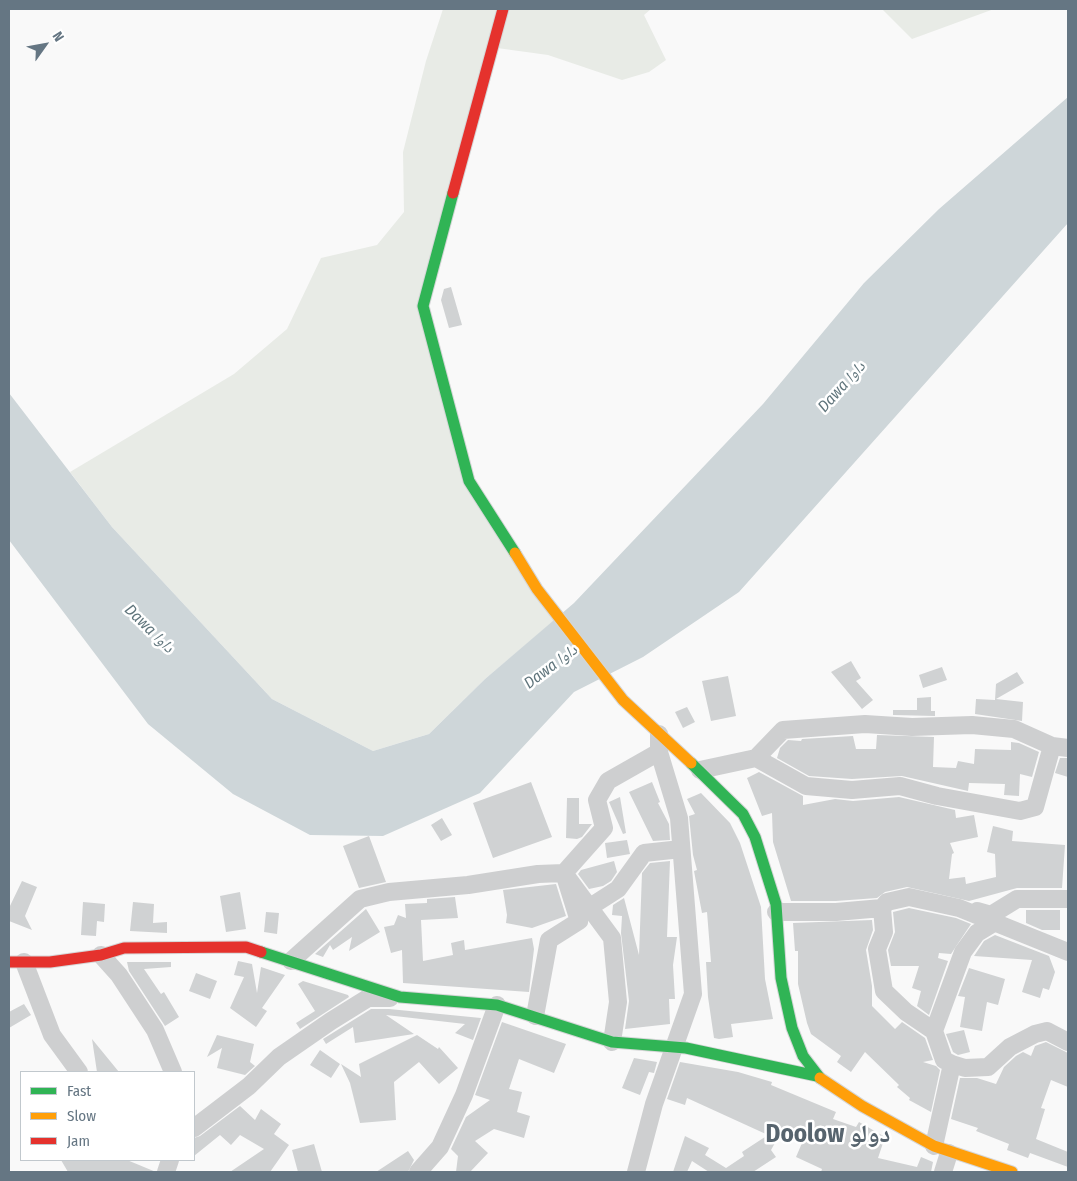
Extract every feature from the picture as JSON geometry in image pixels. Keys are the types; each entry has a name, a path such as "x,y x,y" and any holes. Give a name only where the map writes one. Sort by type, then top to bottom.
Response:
{"main road":[{"path":"503,9 422,306 468,480 537,589 624,700 682,757 700,770 743,814 755,837 776,904 781,978 792,1028 803,1056 817,1076 862,1106 942,1149 1012,1172"},
{"path":"16,962 50,962 101,955 124,948 246,947 400,997 497,1005 612,1042 675,1047 741,1058 780,1070 817,1076"}],"street":[{"path":"700,770 756,758 783,730 865,724 912,727 972,725 1014,729 1060,747 1036,807 1020,811 937,796 900,786 852,790 806,786 756,758"},
{"path":"636,1172 654,1104 693,994 679,818 659,752 659,734"},
{"path":"290,961 360,899 389,892 468,885 538,874 564,873 604,828 597,800 608,781 659,752"},
{"path":"590,907 618,889 644,853 681,849"},
{"path":"564,873 612,938 618,1002 612,1042"},
{"path":"535,1016 549,940 579,921 564,873"},
{"path":"1068,899 1017,900 991,914 909,897 887,902 882,908 884,932 877,949 884,991 906,1012 934,1031 944,1060 952,1064 965,1068 988,1067 1010,1047 1035,1034 1047,1031 1068,1042"},
{"path":"776,912 836,912 882,908"},
{"path":"959,908 1068,952"},
{"path":"934,1031 963,952 977,933 996,922"},
{"path":"101,955 119,975 155,1030 173,1071"},
{"path":"16,962 52,1035 78,1071"},
{"path":"195,1127 249,1086 279,1057 330,1020 368,998 400,997"},
{"path":"418,1172 440,1147 464,1095 497,1005"},
{"path":"943,1172 942,1149 952,1064"}],"shaded area":[{"path":"443,9 651,9 644,15 666,60 649,72 622,80 548,55 497,48 426,307 472,479 560,616 485,679 429,734 373,751 272,699 112,527 70,472 234,374 287,329 321,258 377,245 404,212 403,152 426,61"},
{"path":"882,9 994,9 912,39"}],"water":[{"name":"Dawa داوا","path":"1068,97 1068,223 739,592 643,657 574,692 480,793 383,836 310,835 233,794 148,724 9,540 9,393 112,527 272,699 373,751 429,734 485,679 574,603 763,404 864,283 939,209"}],"building":[{"path":"451,287 462,325 449,328 441,300 444,289"},
{"path":"851,661 861,678 856,681 873,700 862,709 831,672"},
{"path":"942,667 947,680 923,688 919,675"},
{"path":"1017,672 1024,683 996,699 1023,702 1022,721 975,714 976,699 995,700 996,684"},
{"path":"728,676 736,716 711,721 702,681"},
{"path":"931,697 931,711 935,711 935,716 893,715 893,710 917,710 917,698"},
{"path":"687,707 695,722 683,728 675,712"},
{"path":"877,735 934,737 933,767 956,768 958,761 974,764 975,749 1011,750 1011,742 1019,743 1039,752 1032,777 1020,774 1019,796 1004,795 1005,784 969,783 968,791 902,776 852,779 809,776 777,758 780,748 788,740 801,741 802,739 853,736 856,749 876,749"},
{"path":"1060,758 1068,758 1068,777 1055,773"},
{"path":"759,772 803,796 803,805 835,799 853,801 899,797 955,810 956,818 974,815 978,837 950,843 954,853 952,854 949,879 965,877 966,884 996,877 995,854 987,852 993,826 1013,831 1012,841 1065,845 1062,888 1017,888 969,901 907,887 885,892 877,898 836,901 791,901 773,842 772,813 762,816 747,778"},
{"path":"531,782 552,837 493,858 473,803"},
{"path":"652,782 660,802 658,803 669,824 670,840 653,841 629,792"},
{"path":"701,793 730,823 740,843 761,907 765,979 773,1019 731,1024 733,1037 719,1039 714,1038 708,997 706,962 711,962 707,912 702,913 694,871 697,870 693,855 689,816 695,814 687,799"},
{"path":"620,797 626,833 623,834 609,802"},
{"path":"567,798 579,798 579,824 592,824 582,837 577,839 566,838"},
{"path":"442,818 452,835 441,841 431,825"},
{"path":"369,836 386,882 359,888 343,846"},
{"path":"627,840 630,854 607,858 605,843"},
{"path":"614,861 617,872 611,881 603,886 589,889 578,874 581,870"},
{"path":"670,861 667,937 677,937 673,965 675,999 669,999 670,1024 625,1029 629,1001 621,933 622,916 612,915 613,905 624,898 639,955 642,873 650,863"},
{"path":"22,881 37,887 25,916 32,930 9,921 9,908"},
{"path":"556,884 566,916 532,928 506,923 507,915 503,890"},
{"path":"240,892 246,929 226,932 220,896"},
{"path":"455,897 458,918 421,920 423,961 453,955 451,943 464,940 465,950 532,938 534,949 529,992 403,983 402,950 391,953 384,927 394,925 398,915 406,918 405,904 427,903 427,899"},
{"path":"83,902 105,904 104,922 97,921 96,936 81,935"},
{"path":"133,902 154,904 153,923 167,922 167,933 130,931"},
{"path":"909,908 956,918 971,924 951,954 939,953 938,958 948,961 929,1015 917,1006 921,991 912,988 919,966 891,966 888,950 895,932 893,912"},
{"path":"366,909 380,932 349,951 352,937 333,950 330,945 323,957 315,954"},
{"path":"1026,910 1060,910 1060,930 1042,930 1026,923"},
{"path":"266,912 279,913 277,934 264,932"},
{"path":"872,920 873,930 866,950 872,986 872,1006 895,1029 902,1022 925,1038 933,1060 923,1062 936,1066 940,1070 931,1112 909,1100 910,1098 897,1087 899,1085 865,1052 851,1072 837,1062 841,1056 811,1034 807,1023 798,984 798,951 795,951 793,923"},
{"path":"995,935 1049,956 1055,972 1049,990 1043,988 1040,998 1022,992 1032,960 974,956 984,941"},
{"path":"238,961 252,964 257,993 261,967 285,975 262,1008 267,1011 256,1027 230,1008 244,977 234,975"},
{"path":"127,962 171,962 171,967 144,969 161,994 164,992 179,1017 165,1026 129,971"},
{"path":"969,968 1005,979 998,1005 987,1002 982,1031 960,1027 965,997 958,996"},
{"path":"196,973 217,981 210,999 189,991"},
{"path":"303,981 348,995 349,997 300,1029 296,1023 315,1011 298,984"},
{"path":"24,1004 31,1015 9,1028 9,1012"},
{"path":"371,1009 481,1018 473,1040 455,1033 465,1024 386,1015 414,1034 355,1043 353,1027 326,1044 323,1039"},
{"path":"502,1022 566,1044 554,1073 519,1059 509,1089 522,1092 517,1112 530,1116 524,1138 494,1129 475,1141 488,1153 470,1172 456,1172 458,1156 451,1149 466,1117 490,1100 475,1095"},
{"path":"964,1030 970,1052 958,1055 953,1052 946,1034"},
{"path":"217,1035 254,1044 250,1062 255,1066 245,1075 217,1068 222,1048 207,1057"},
{"path":"417,1035 438,1049 439,1047 458,1068 439,1084 419,1062 394,1082 396,1120 360,1123 350,1083 341,1064 361,1077 359,1064"},
{"path":"92,1039 118,1071 97,1071"},
{"path":"1046,1042 1068,1053 1068,1087 1051,1080 1041,1108 1045,1109 1036,1139 1068,1152 1068,1167 1030,1153 1028,1158 1007,1150 1009,1144 976,1131 978,1128 951,1119 960,1078 977,1078 996,1084 1004,1067 1016,1056 1023,1052 1031,1056 1035,1046"},
{"path":"320,1050 340,1064 331,1078 310,1065"},
{"path":"634,1058 657,1062 654,1073 649,1072 640,1095 622,1088"},
{"path":"680,1062 738,1072 772,1082 771,1085 836,1112 833,1119 856,1127 859,1122 885,1137 878,1158 917,1167 921,1157 933,1162 931,1172 821,1172 822,1169 796,1157 802,1143 780,1134 771,1150 776,1157 753,1172 709,1172 692,1161 687,1172 673,1172 685,1136 709,1148 705,1155 726,1168 744,1156 742,1152 768,1135 687,1098 685,1105 667,1099"},
{"path":"240,1106 255,1120 261,1109 281,1124 274,1134 289,1145 270,1172 230,1172 264,1149 240,1135 231,1145 220,1135 195,1155 195,1138 200,1136"},
{"path":"314,1144 322,1172 298,1172 292,1150"},
{"path":"408,1151 414,1160 408,1172 376,1172"},
{"path":"62,1161 129,1161 156,1172 68,1172"}],"traffic: fast":[{"path":"453,193 423,306 469,481 515,553"},
{"path":"691,763 743,814 755,837 776,904 781,978 792,1028 803,1056 820,1078"},
{"path":"261,952 400,997 497,1005 612,1042 686,1048 817,1076"}],"traffic: slow":[{"path":"515,553 537,589 623,700 691,763"},
{"path":"820,1078 862,1106 934,1146 1012,1172"}],"traffic: jam":[{"path":"453,193 503,9"},
{"path":"9,962 50,962 101,955 124,948 246,947 261,952"}],"district":[{"name":"Doolow دولو","path":"828,1135"}]}
